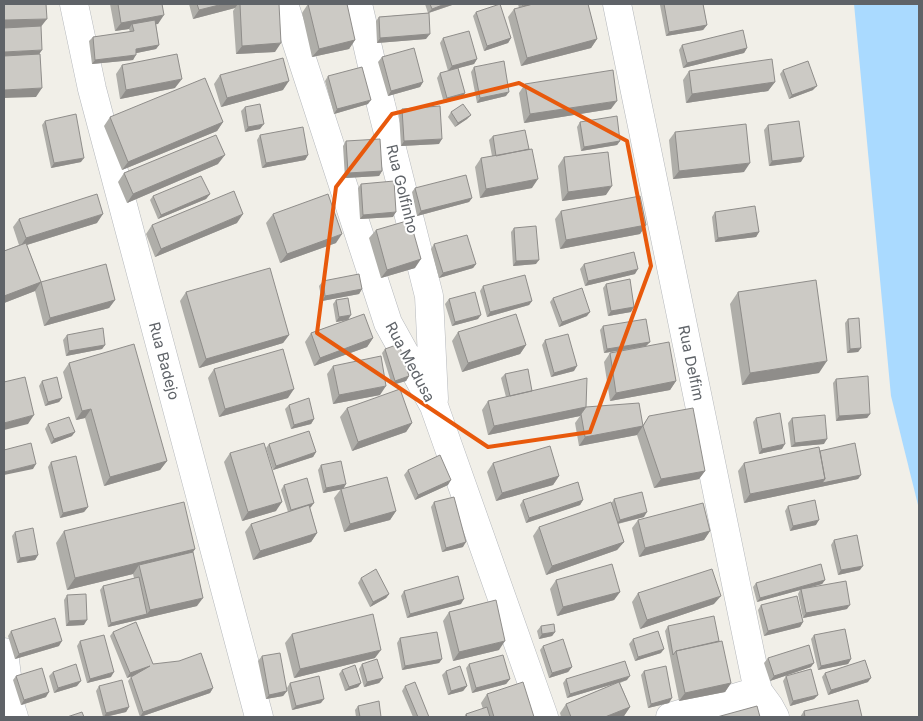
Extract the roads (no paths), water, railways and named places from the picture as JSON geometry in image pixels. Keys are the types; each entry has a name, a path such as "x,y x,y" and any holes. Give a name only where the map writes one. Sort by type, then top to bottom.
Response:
{"street":[{"name":"Rua Badejo","path":"74,4 98,109 259,717"},
{"name":"Rua Medusa","path":"284,4 388,323 434,406 544,717"},
{"name":"Rua Golfinho","path":"358,4 381,105 429,296 434,406"},
{"name":"Rua Delfim","path":"617,4 758,691 775,717"},
{"path":"4,652 10,711"},
{"path":"670,717 758,691"}],"water":[{"path":"854,4 919,4 919,509 891,396"}]}
